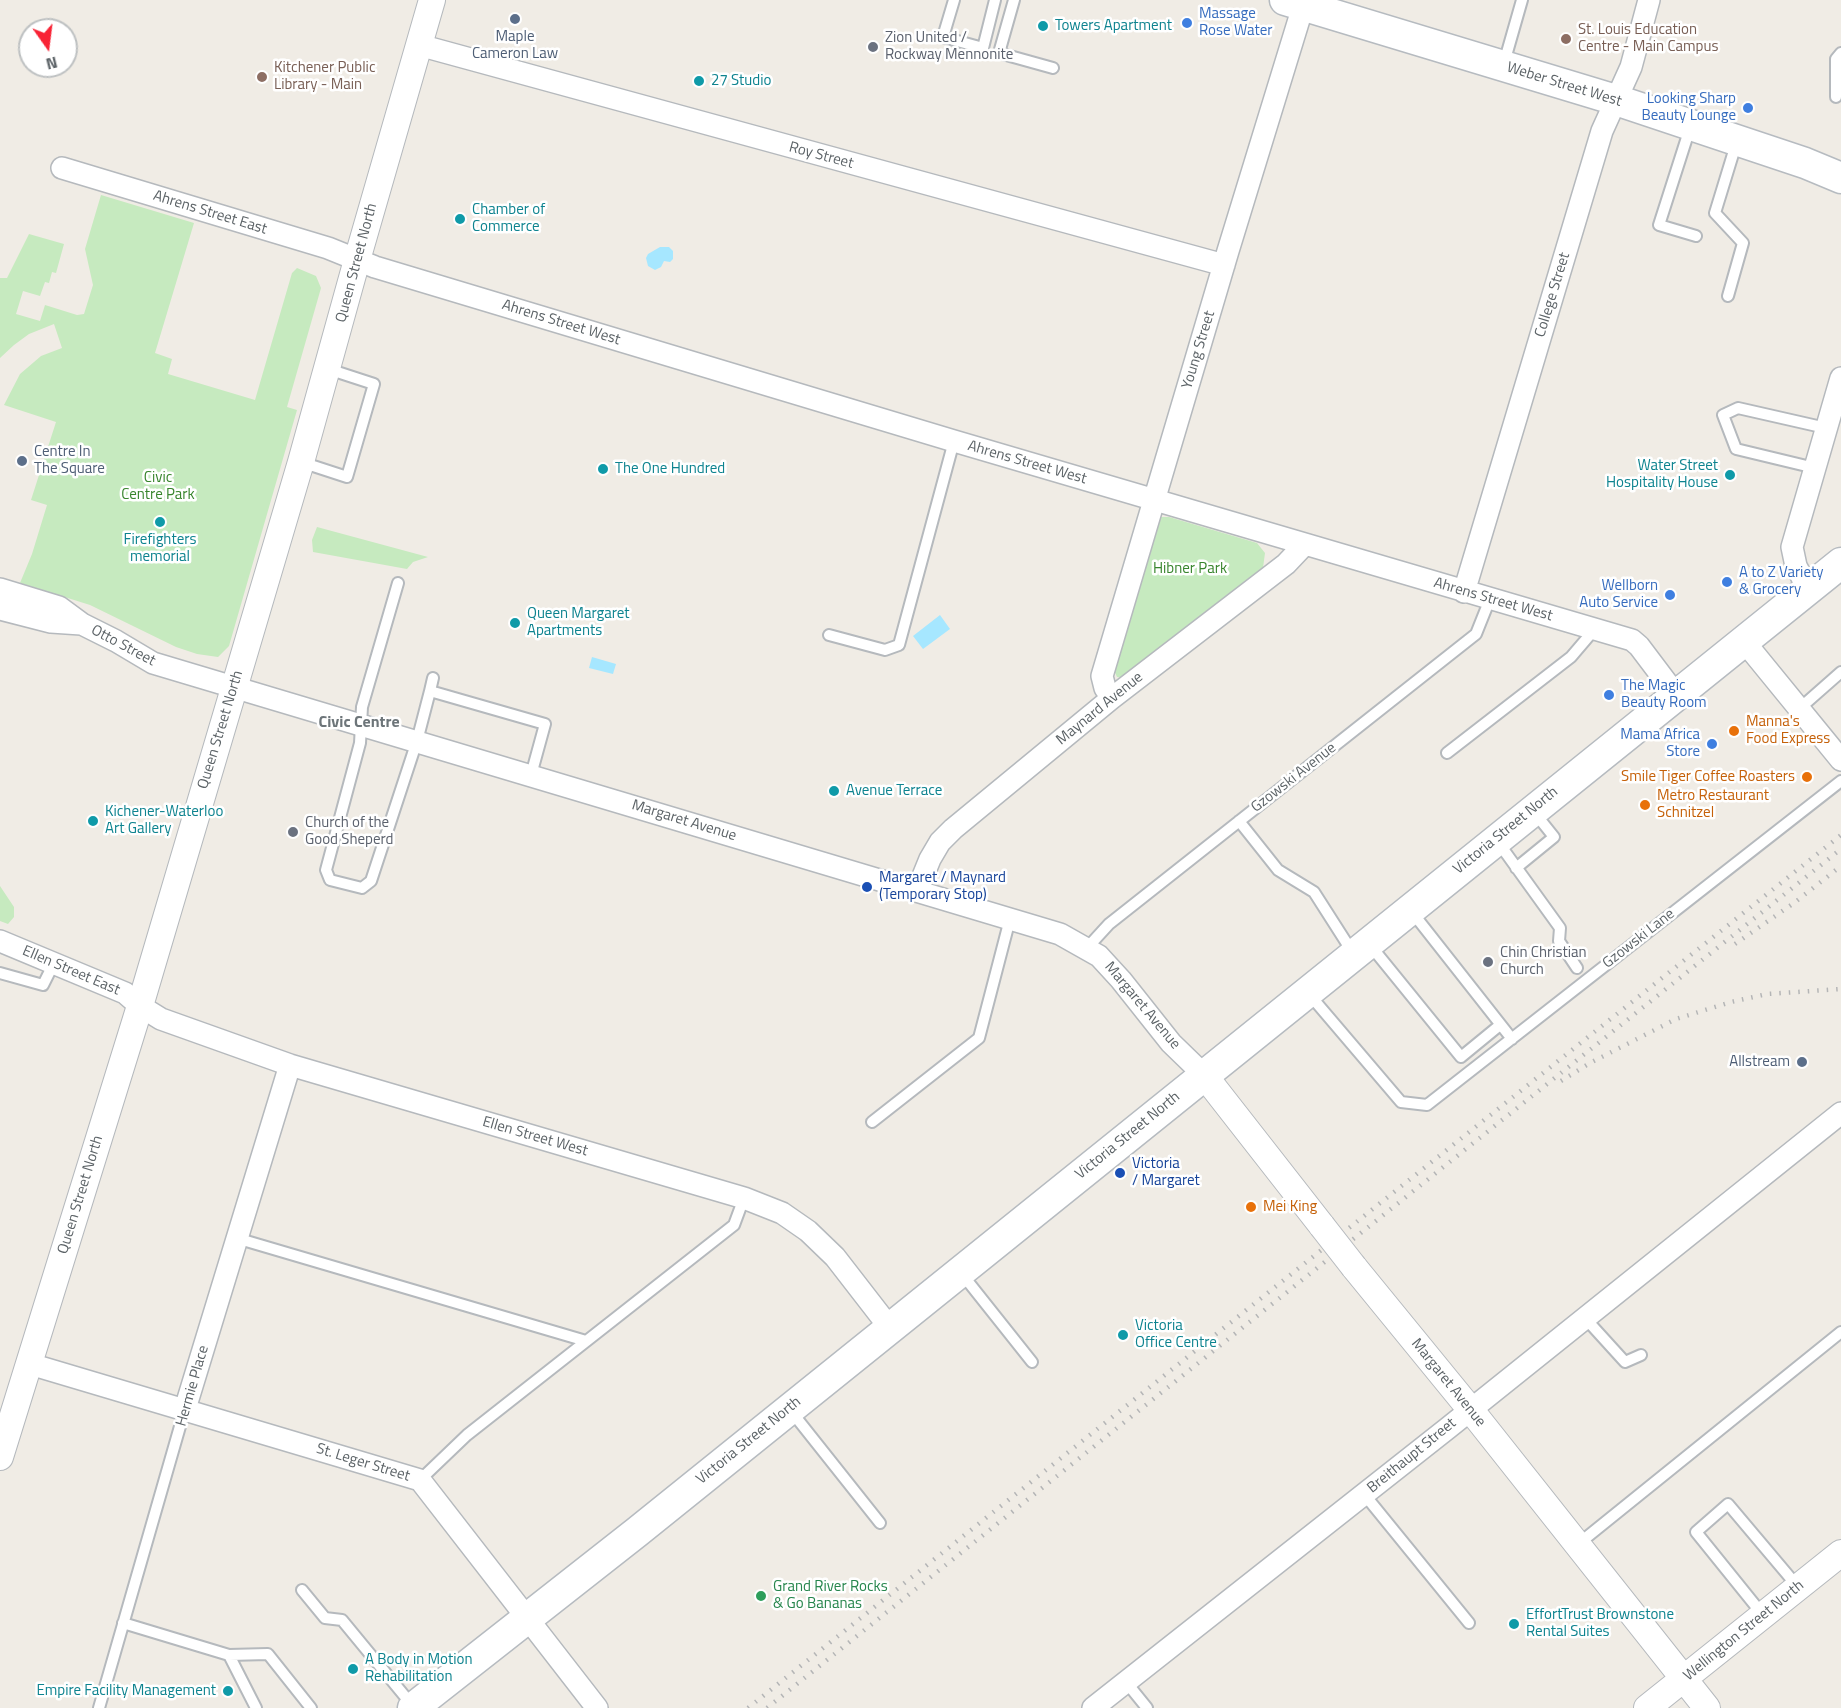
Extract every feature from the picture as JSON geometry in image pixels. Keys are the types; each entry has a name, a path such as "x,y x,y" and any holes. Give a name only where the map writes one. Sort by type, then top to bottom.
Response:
{"main road":[{"name":"Weber Street West","path":"1298,2 1616,100 1737,140 1841,178"},
{"name":"Victoria Street North","path":"414,1708 637,1532 1841,563"}],"street":[{"name":"Queen Street North","path":"0,1456 140,1006 328,369 432,0"},
{"name":"College Street","path":"1464,592 1602,131 1631,67 1649,0"},
{"name":"Young Street","path":"1112,698 1105,688 1102,676 1224,266 1298,2"},
{"name":"Roy Street","path":"419,45 1224,266"},
{"name":"Ahrens Street East","path":"62,168 328,248 357,260"},
{"name":"Ahrens Street West","path":"357,260 954,441 1632,640 1676,694"},
{"path":"1808,589 1796,566 1792,547 1841,378"},
{"name":"Maynard Avenue","path":"916,891 940,842 953,829 1112,698 1286,564 1304,545"},
{"name":"Otto Street","path":"0,589 59,607 82,624 153,663 234,687"},
{"name":"Otto Street","path":"0,609 51,622 82,624"},
{"path":"1743,640 1841,760"},
{"name":"Margaret Avenue","path":"234,687 1060,934 1087,948 1107,964 1171,1043 1204,1075 1354,1267 1470,1409 1707,1708"},
{"name":"Ellen Street East","path":"0,941 125,993 140,1006"},
{"name":"Ellen Street West","path":"140,1006 160,1019 290,1065 744,1198 782,1213 808,1231 835,1257 890,1328"},
{"name":"Hermie Place","path":"186,1409 290,1065"},
{"name":"Breithaupt Street","path":"1093,1708 1841,1113"},
{"name":"St. Leger Street","path":"30,1364 420,1480 597,1708"},
{"name":"Wellington Street North","path":"1647,1708 1841,1553"}],"lane":[{"path":"954,0 943,37 983,48 995,0"},
{"path":"1014,0 999,52 1053,68"},
{"path":"1504,66 1522,0"},
{"path":"1836,97 1836,59 1841,53"},
{"path":"1691,125 1659,225 1696,236"},
{"path":"1728,296 1743,243 1715,213 1737,140"},
{"path":"301,462 348,477 374,384 328,369"},
{"path":"1815,468 1736,448 1724,415 1738,408 1826,428"},
{"path":"829,635 885,650 899,645 954,441"},
{"path":"398,583 362,707 360,743 326,870 330,880 362,888 370,881 417,741 433,678"},
{"name":"Gzowski Avenue","path":"1087,948 1109,924 1476,634 1490,599"},
{"path":"1447,753 1571,657 1594,630"},
{"path":"1799,709 1841,672"},
{"path":"430,691 545,724 531,775"},
{"name":"Gzowski Lane","path":"1308,992 1401,1102 1427,1105 1841,782"},
{"path":"1516,868 1554,837 1532,810"},
{"path":"1239,821 1278,870 1314,892 1361,949 1461,1057 1500,1025"},
{"path":"1496,840 1560,928 1559,941 1577,968"},
{"path":"1410,909 1512,1039"},
{"path":"872,1122 979,1038 1010,919"},
{"path":"0,973 43,985 54,963"},
{"path":"420,1480 467,1435 734,1225 744,1198"},
{"path":"236,1238 586,1341"},
{"path":"960,1272 1032,1362"},
{"path":"1585,1318 1625,1362 1641,1355"},
{"path":"1577,1545 1841,1332"},
{"path":"789,1408 880,1522"},
{"name":"Hermie Place","path":"99,1708 186,1409"},
{"path":"1364,1494 1469,1623"},
{"path":"1763,1616 1696,1532 1728,1504 1798,1588"},
{"path":"302,1590 325,1618 342,1620 414,1708"},
{"path":"123,1623 229,1655 268,1654 311,1708"},
{"path":"229,1655 256,1708"},
{"path":"1126,1682 1147,1708"}],"green space":[{"name":"Civic Centre Park","path":"101,195 194,223 155,353 172,359 168,374 255,400 292,273 297,268 316,276 321,288 287,407 297,410 229,646 218,657 197,654 176,647 90,605 20,583 32,554 47,505 31,500 56,422 4,405 20,374 41,356 62,348 54,324 29,334 0,358 0,278 7,278 29,234 64,244 56,273 52,272 49,283 45,282 40,296 23,291 16,314 40,321 45,305 77,315 84,314 93,285 85,249"},
{"name":"Hibner Park","path":"1161,517 1169,517 1257,543 1265,553 1263,568 1124,678 1117,677 1113,668 1156,525"},
{"path":"317,527 428,557 413,562 407,569 313,552 312,540"},
{"path":"0,886 14,907 14,917 8,924 0,921"}],"water":[{"path":"660,247 669,247 673,251 673,259 670,262 664,261 661,267 655,270 648,266 646,258 648,254"},
{"path":"940,615 950,629 923,649 913,636"},
{"path":"592,657 616,664 613,674 589,668"}],"railway":[{"path":"748,1708 1841,835"},
{"path":"767,1708 1841,849"},
{"path":"1735,944 1794,903 1841,866"},
{"path":"1561,1081 1590,1063 1676,1019 1731,1002 1767,994 1841,989"}],"place":[{"name":"Maple Cameron Law","path":"515,19"},
{"name":"Massage Rose Water","path":"1187,23"},
{"name":"Towers Apartment","path":"1043,26"},
{"name":"St. Louis Education Centre - Main Campus","path":"1566,39"},
{"name":"Zion United / Rockway Mennonite","path":"873,47"},
{"name":"Kitchener Public Library - Main","path":"262,77"},
{"name":"27 Studio","path":"699,81"},
{"name":"Looking Sharp Beauty Lounge","path":"1748,108"},
{"name":"Chamber of Commerce","path":"460,219"},
{"name":"Centre In The Square","path":"22,461"},
{"name":"The One Hundred","path":"603,469"},
{"name":"Water Street Hospitality House","path":"1730,475"},
{"name":"Firefighters memorial","path":"160,522"},
{"name":"A to Z Variety & Grocery","path":"1727,582"},
{"name":"Wellborn Auto Service","path":"1670,595"},
{"name":"Queen Margaret Apartments","path":"515,623"},
{"name":"The Magic Beauty Room","path":"1609,695"},
{"name":"Manna's Food Express","path":"1734,731"},
{"name":"Mama Africa Store","path":"1712,744"},
{"name":"Smile Tiger Coffee Roasters","path":"1807,777"},
{"name":"Avenue Terrace","path":"834,791"},
{"name":"Metro Restaurant Schnitzel","path":"1645,805"},
{"name":"Kichener-Waterloo Art Gallery","path":"93,821"},
{"name":"Church of the Good Sheperd","path":"293,832"},
{"name":"Margaret / Maynard (Temporary Stop)","path":"867,887"},
{"name":"Chin Christian Church","path":"1488,962"},
{"name":"Allstream","path":"1802,1062"},
{"name":"Victoria / Margaret","path":"1120,1173"},
{"name":"Mei King","path":"1251,1207"},
{"name":"Victoria Office Centre","path":"1123,1335"},
{"name":"Grand River Rocks & Go Bananas","path":"761,1596"},
{"name":"EffortTrust Brownstone Rental Suites","path":"1514,1624"},
{"name":"A Body in Motion Rehabilitation","path":"353,1669"},
{"name":"Empire Facility Management","path":"228,1691"}],"district":[{"name":"Civic Centre","path":"359,723"}]}
